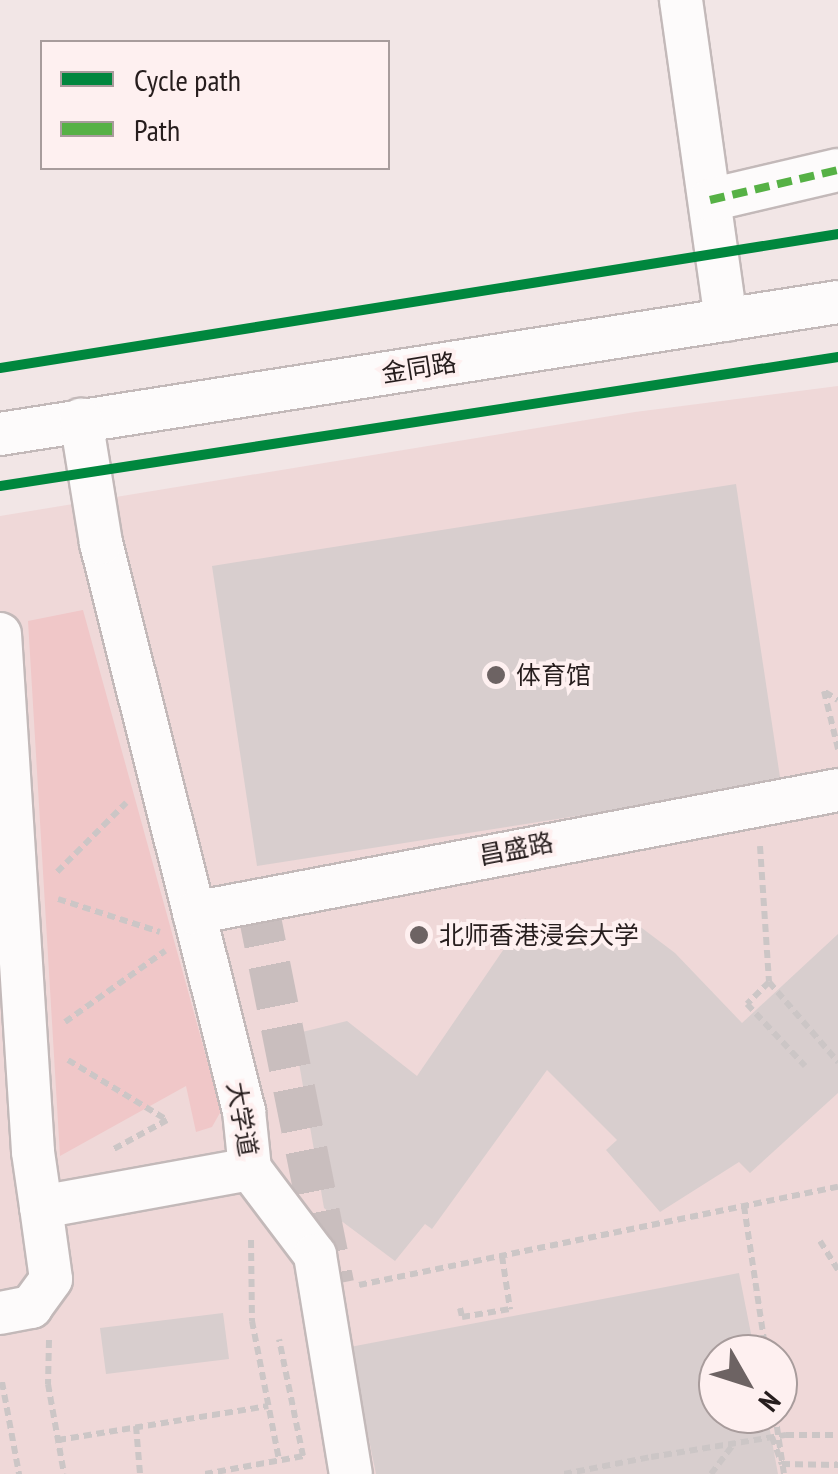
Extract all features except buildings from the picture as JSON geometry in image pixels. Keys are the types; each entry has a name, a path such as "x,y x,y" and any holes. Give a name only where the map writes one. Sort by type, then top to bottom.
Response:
{"street":[{"path":"680,0 726,320"},
{"path":"710,200 838,170"},
{"name":"金同路","path":"0,434 838,302"},
{"name":"大学道","path":"41,1207 250,1169 244,1111 192,929 158,770 101,543 80,420"},
{"path":"0,634 27,893 41,1207 51,1279 31,1308 0,1314"},
{"name":"昌盛路","path":"192,929 838,790"},
{"path":"250,1169 315,1254 351,1474"}],"path":[{"path":"824,691 838,688"},
{"path":"824,691 838,700"},
{"path":"824,691 838,750"},
{"path":"27,893 158,770"},
{"path":"757,805 768,982 838,1062"},
{"path":"27,893 192,929"},
{"path":"103,1155 167,1120 32,1042 192,929"},
{"path":"768,982 747,1004 805,1066"},
{"path":"250,1169 252,1321 279,1460"},
{"path":"323,1292 838,1187"},
{"path":"744,1206 763,1334"},
{"path":"820,1241 838,1270"},
{"path":"460,1308 462,1317 510,1310 502,1256"},
{"path":"206,1474 302,1456 279,1339"},
{"path":"2,1382 19,1474"},
{"path":"48,1384 64,1474"},
{"path":"58,1440 268,1406"},
{"path":"136,1426 140,1474"},
{"path":"778,1434 784,1474"},
{"path":"564,1474 772,1437 838,1435"},
{"path":"772,1437 782,1464 837,1464"},
{"path":"710,1474 734,1443"}],"shaded area":[{"name":"北师香港浸会大学","path":"838,386 838,1474 0,1474 0,516 635,412"},
{"path":"83,610 221,1111 212,1127 196,1132 186,1086 60,1156 28,621"}],"tunnel":[{"path":"257,903 333,1285"}],"marked path":[{"path":"710,200 838,170"}],"cycle path":[{"path":"0,368 838,234"},
{"path":"0,486 838,357"}],"place":[{"name":"体育馆","path":"496,675"},
{"name":"北师香港浸会大学","path":"419,935"}]}
